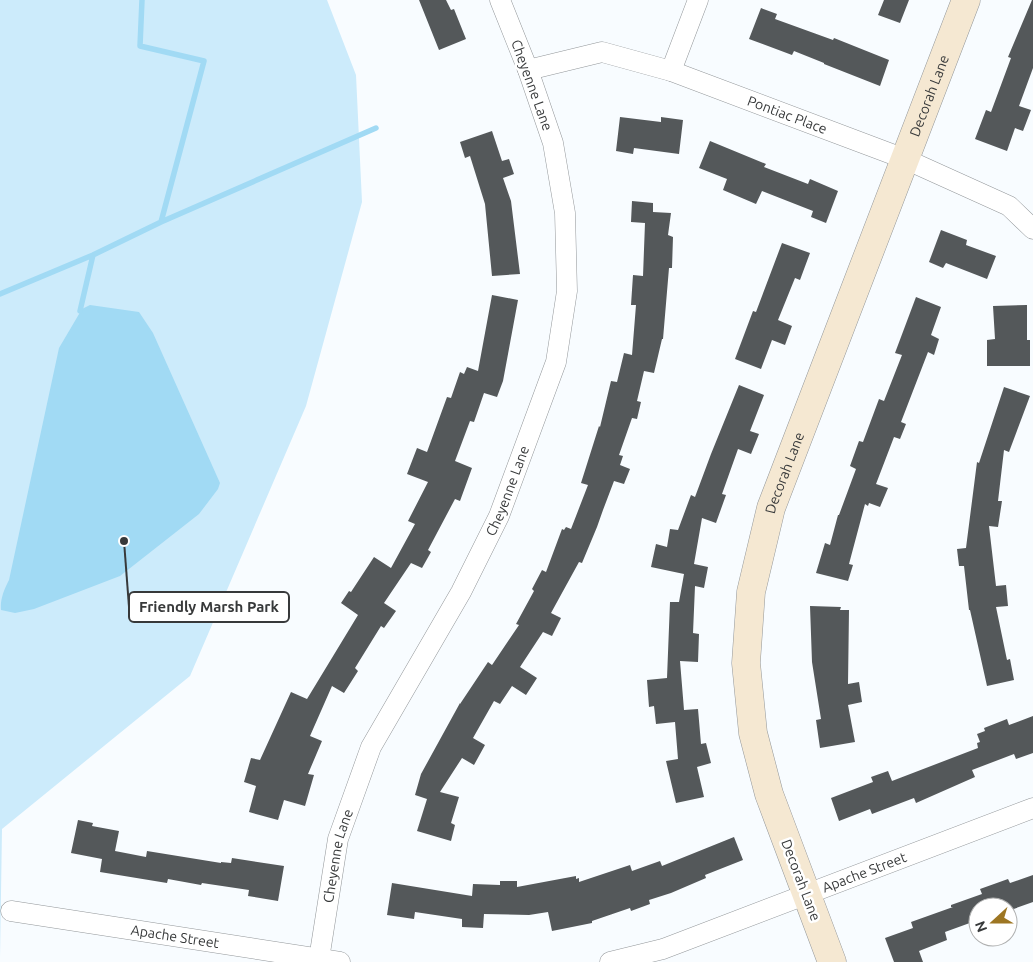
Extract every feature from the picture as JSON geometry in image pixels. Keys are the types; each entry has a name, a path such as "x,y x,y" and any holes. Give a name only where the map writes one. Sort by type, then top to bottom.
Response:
{"street":[{"name":"Cheyenne Lane","path":"319,959 338,840 371,747 461,592 499,516 556,362 567,291 565,213 553,143 528,70 500,0"},
{"path":"671,71 698,0"},
{"name":"Decorah Lane","path":"832,962 769,794 753,733 746,662 751,592 771,508 966,0"},
{"name":"Pontiac Place","path":"528,70 602,52 671,71 905,159 1009,206 1033,229"},
{"name":"Apache Street","path":"610,962 663,949 1033,808"},
{"name":"Apache Street","path":"10,911 340,962"}],"shaded area":[{"path":"0,0 327,0 356,75 362,202 306,406 190,676 2,829 0,958"}],"water":[{"path":"90,305 139,312 153,333 220,483 218,489 199,514 120,576 34,609 15,613 1,610 2,598 9,580 59,348 82,309"}],"building":[{"path":"419,0 446,0 451,10 454,9 466,39 439,50"},
{"path":"884,0 909,0 900,23 878,15"},
{"path":"1032,0 1033,68 1019,106 1031,110 1023,131 1015,128 1007,151 975,139 986,110 991,112 1011,58 1008,57"},
{"path":"761,8 777,14 775,19 833,40 834,38 889,60 880,86 794,51 792,55 749,39"},
{"path":"620,117 661,122 661,117 683,120 679,154 634,148 633,154 616,151"},
{"path":"492,131 502,161 509,159 514,174 503,178 511,201 520,274 492,276 485,204 470,156 465,158 460,142"},
{"path":"710,141 766,164 764,167 808,184 810,179 838,191 826,223 811,217 813,211 762,191 756,204 723,190 727,179 699,168"},
{"path":"632,201 653,203 653,212 671,213 668,235 673,237 672,268 669,268 663,339 654,373 644,371 637,401 641,402 637,419 632,418 619,455 623,456 620,465 630,469 624,484 614,481 582,563 579,562 551,613 561,618 552,636 543,632 520,667 537,678 526,695 512,686 500,704 494,701 473,738 485,745 474,765 462,758 440,792 459,797 451,823 455,825 451,841 417,831 427,799 415,795 421,774 460,703 488,662 492,665 519,625 516,624 534,591 532,589 542,570 546,572 562,529 564,530 566,527 571,529 588,485 581,483 600,427 611,381 617,382 624,353 632,355 636,305 631,305 633,275 643,276 645,223 631,222"},
{"path":"941,230 967,240 966,245 996,256 987,279 946,263 943,268 929,262"},
{"path":"782,243 810,253 800,280 795,278 778,320 792,326 785,345 772,340 761,369 735,359 753,311 756,312"},
{"path":"492,295 518,300 503,381 497,397 484,393 474,422 470,421 455,461 472,468 460,501 455,499 428,550 431,552 422,568 411,563 384,603 396,611 384,628 381,626 355,668 358,671 344,693 332,686 310,736 322,741 308,774 314,775 305,806 284,800 278,820 249,812 256,786 244,782 251,758 260,760 291,692 307,699 358,615 341,603 349,591 351,592 374,557 391,568 415,524 408,521 428,482 407,474 417,448 427,452 447,397 451,398 460,372 464,374 467,367 478,371"},
{"path":"916,297 941,307 931,335 939,339 934,355 928,352 901,422 906,424 900,439 894,437 876,484 888,488 880,507 869,503 868,506 865,504 849,564 853,565 848,581 816,573 825,543 830,545 838,515 856,469 850,466 859,441 863,442 879,399 884,401 902,355 895,353"},
{"path":"1027,305 1027,340 1030,340 1030,366 987,366 987,340 995,339 993,306"},
{"path":"739,385 764,395 750,431 759,434 751,454 738,449 722,494 726,495 716,523 702,518 694,564 708,567 704,588 695,586 693,633 699,634 698,662 680,661 684,710 698,709 701,744 706,743 711,763 697,767 704,797 676,803 666,761 678,759 675,722 656,724 654,706 649,707 647,680 667,678 670,602 679,602 684,574 651,567 656,544 667,547 670,529 678,530 691,495 695,497"},
{"path":"1004,387 1030,396 1009,452 1004,450 998,501 1002,501 998,527 989,526 996,586 1006,585 1008,606 996,607 1007,660 1010,659 1014,680 987,686 969,610 964,566 959,566 957,549 966,548 977,462 979,463"},
{"path":"810,606 841,607 840,610 849,610 848,684 859,682 862,702 848,705 855,742 820,748 816,720 821,719 812,662"},
{"path":"1033,716 1033,753 1016,759 1014,754 972,770 975,777 916,803 914,798 872,814 870,809 839,821 831,798 873,782 871,777 888,771 892,781 978,748 977,743 980,742 977,734 985,731 984,728 1007,719 1009,725"},
{"path":"78,820 93,823 92,826 119,831 115,851 146,857 147,851 221,863 231,863 232,858 284,866 278,901 248,896 249,890 202,883 201,885 168,879 167,883 100,872 102,859 71,853"},
{"path":"734,837 743,860 705,875 706,878 671,893 649,900 650,904 631,911 630,908 592,921 592,923 552,931 548,912 529,915 484,914 483,928 462,927 462,919 415,912 414,919 387,915 392,883 472,896 473,884 500,885 500,881 517,881 517,887 576,876 576,879 579,878 579,882 630,865 632,871 660,861 662,866"},
{"path":"1033,875 1033,902 1018,907 1018,897 974,897 982,894 980,889 1008,879 1010,883"},
{"path":"968,899 968,924 945,932 947,940 919,951 923,962 894,962 885,938 913,928 911,922 953,907 951,905"}],"waterway":[{"path":"142,0 140,46 204,61 161,222"},
{"path":"0,294 93,255 161,222 376,128"},
{"path":"80,311 93,255"}],"place":[{"name":"Friendly Marsh Park","path":"124,541"}]}
